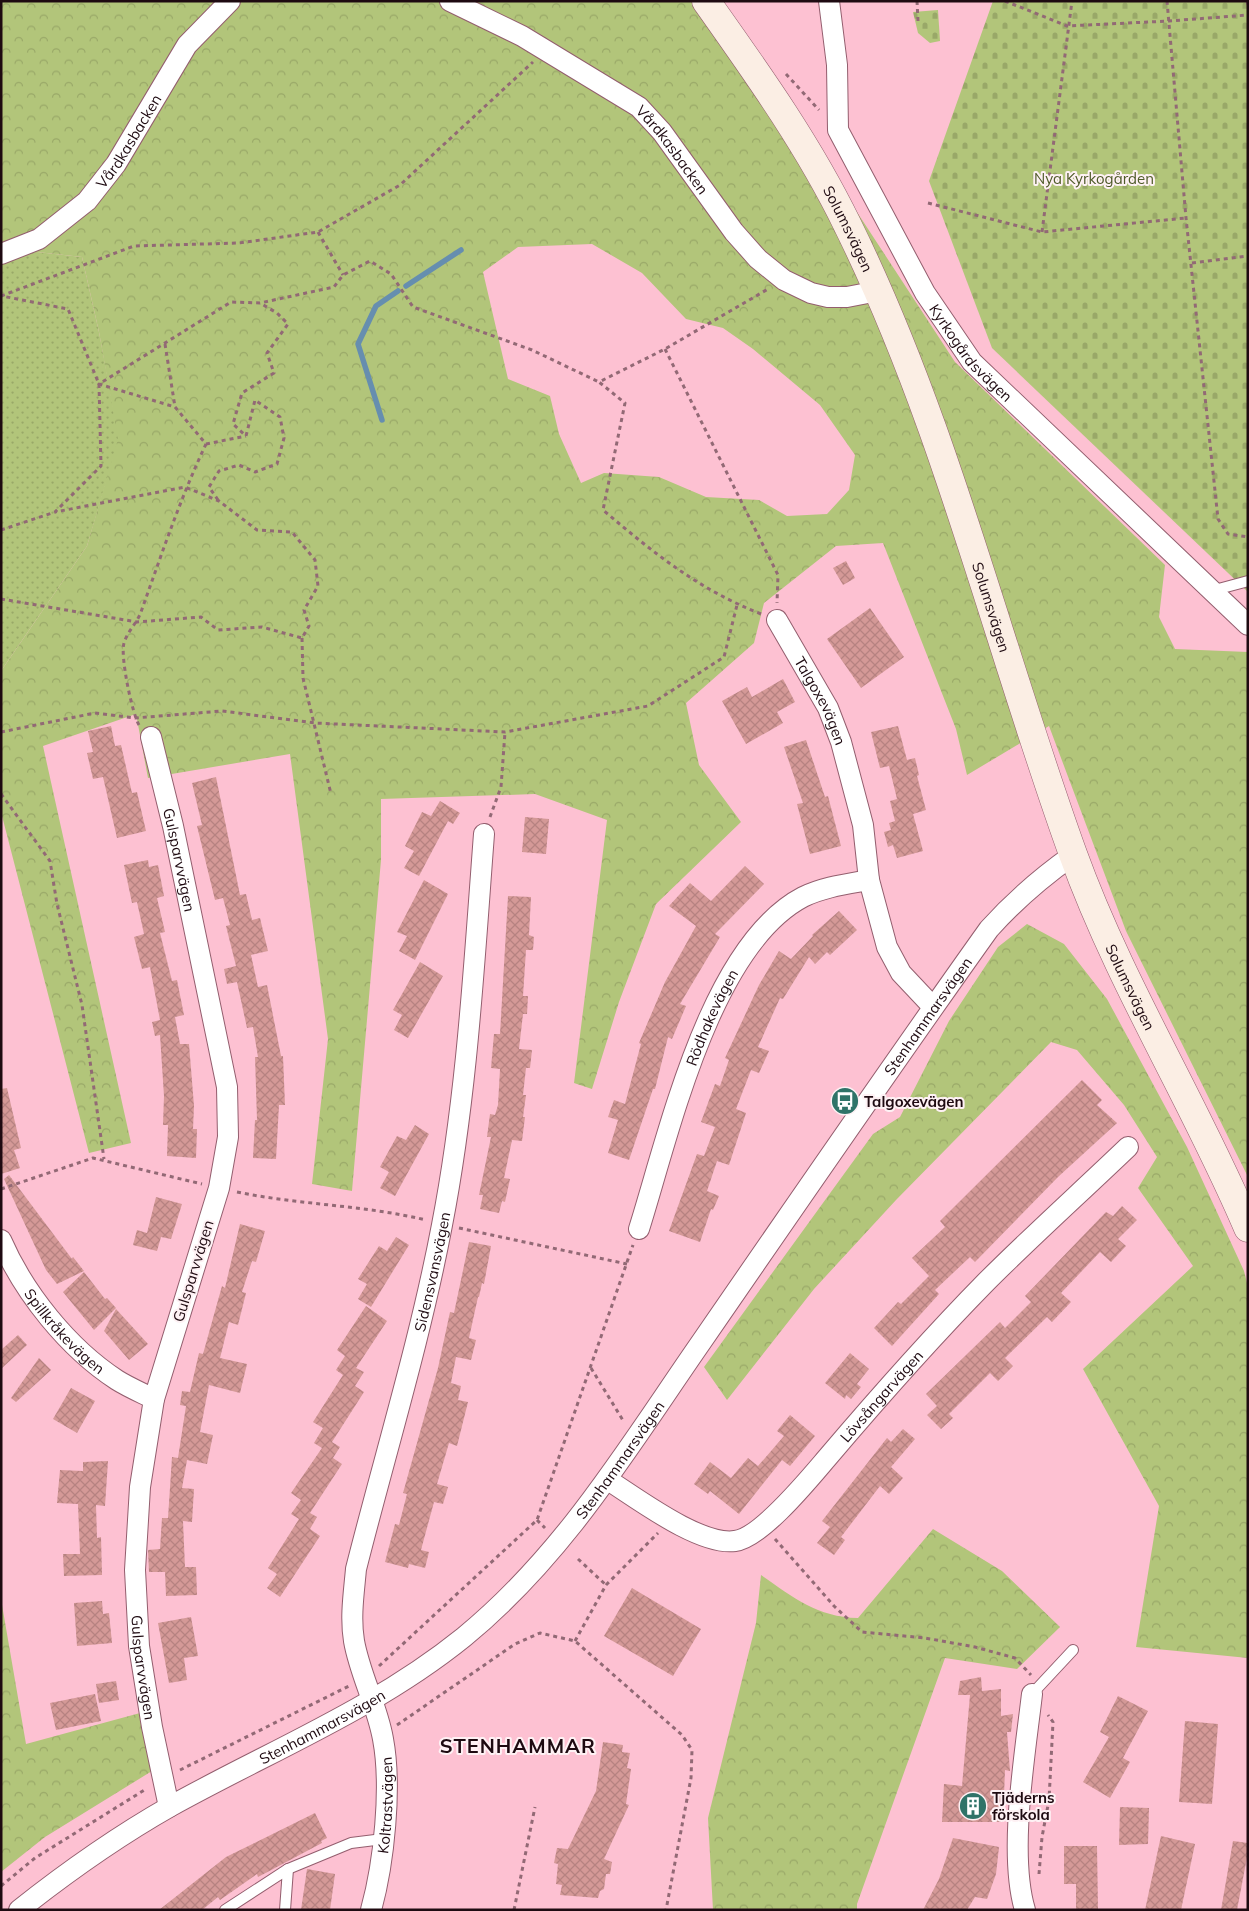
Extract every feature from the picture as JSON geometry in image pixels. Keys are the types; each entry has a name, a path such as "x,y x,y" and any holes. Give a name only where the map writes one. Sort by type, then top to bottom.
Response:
{"main road":[{"name":"Solumsvägen","path":"706,1 790,123 847,223 878,291 907,360 949,479 1073,855 1123,972 1231,1188 1248,1228"}],"street":[{"name":"Vårdkasbacken","path":"1,254 39,239 87,201 116,164 187,45 230,1"},
{"name":"Vårdkasbacken","path":"450,1 522,36 639,107 662,132 734,232 758,259 784,280 810,293 828,297 847,297 878,291"},
{"name":"Kyrkogårdsvägen","path":"829,1 837,65 838,130 925,294 972,362 1248,625"},
{"name":"Talgoxevägen","path":"777,620 828,708 841,742 863,825 869,880 890,954 908,982 933,1007"},
{"name":"Gulsparvvägen","path":"152,737 173,826 227,1087 228,1137 218,1188 154,1399 140,1487 135,1570 139,1646 169,1807"},
{"name":"Sidensvansvägen","path":"374,1700 364,1678 354,1640 352,1606 356,1569 416,1343 442,1224 468,1042 484,834"},
{"name":"Stenhammarsvägen","path":"20,1910 50,1885 111,1843 169,1807 374,1700 420,1671 465,1636 501,1603 560,1542 608,1480 933,1007 989,929 1024,892 1073,855"},
{"name":"Rödhakevägen","path":"639,1229 691,1062 724,986 741,956 758,933 771,920 804,897 831,887 869,880"},
{"name":"Lövsångarvägen","path":"608,1480 671,1520 703,1536 720,1541 736,1542 764,1525 806,1481 889,1385 974,1295 1128,1147"},
{"name":"Spillkråkevägen","path":"1,1240 7,1254 32,1293 57,1326 85,1356 117,1380 154,1399"},
{"path":"1025,1910 1019,1882 1019,1837 1022,1784 1034,1687"},
{"name":"Koltrastvägen","path":"371,1910 383,1839 386,1789 382,1736 374,1700"}],"lane":[{"path":"1212,591 1248,581"},
{"path":"1034,1687 1074,1650"},
{"path":"225,1910 288,1869 351,1843 383,1839"},
{"path":"285,1910 288,1869"}],"path":[{"path":"917,1 918,21"},
{"path":"1005,1 1068,26 1248,15"},
{"path":"1042,232 1072,1"},
{"path":"1167,1 1186,218 1218,519 1228,534 1248,537"},
{"path":"1247,1 1248,5"},
{"path":"1,296 134,246 239,243 318,232 400,185 546,51"},
{"path":"928,202 1042,232 1186,218"},
{"path":"318,232 343,274"},
{"path":"1192,263 1248,256"},
{"path":"99,384 231,302 260,302 334,287 343,274 370,261 391,274 413,307 532,350 599,382 625,403 603,510 649,549 707,590 737,605 777,620 778,575 665,349"},
{"path":"599,382 665,349 784,280"},
{"path":"1,296 68,309 99,384 101,466 55,512"},
{"path":"246,436 233,424 242,393 274,373 267,353 288,324 277,313 260,302"},
{"path":"164,344 175,407 206,444"},
{"path":"99,384 175,407"},
{"path":"219,501 209,487 219,471 239,465 255,472 277,464 284,438 280,416 255,400 246,436"},
{"path":"206,444 246,436"},
{"path":"135,718 126,672 124,643 137,622 185,487 206,444"},
{"path":"1,530 55,512 185,487 219,501 257,530 292,532 315,560 318,586 304,610 309,626 302,638 303,678 330,794"},
{"path":"1,599 137,622 201,617 218,630 262,627 302,638"},
{"path":"1,732 95,713 135,718 222,711 315,723 505,732 648,706 724,657 737,605"},
{"path":"484,834 501,787 505,732"},
{"path":"1,794 50,861 57,904 82,1005 104,1159"},
{"path":"1,1189 83,1160 93,1158 104,1159 218,1188 293,1203 355,1207 627,1264 537,1520 364,1678 164,1779 35,1858 1,1886"},
{"path":"590,1368 635,1439"},
{"path":"575,1641 606,1585 671,1520"},
{"path":"764,1525 834,1606 862,1632 925,1638 991,1651 1015,1658 1034,1687 1053,1722 1049,1800 1042,1837 1039,1882"},
{"path":"578,1559 606,1585"},
{"path":"382,1736 515,1644 540,1633 575,1641 682,1735 692,1750 691,1778 666,1910"},
{"path":"514,1910 535,1807"}],"green space":[{"path":"1,1 719,1 955,362 1165,565 1159,617 1175,649 1248,652 1248,1177 1126,931 1049,726 967,775 956,729 883,543 836,546 764,603 754,643 686,703 699,765 741,822 656,904 619,1002 592,1089 574,1083 607,820 535,794 381,799 381,860 352,1191 312,1184 328,1039 290,754 148,778 136,714 43,746 131,1143 89,1153 1,812 1,671 87,546 118,439 99,332 82,257 1,248","holes":["592,244 642,273 686,319 723,328 753,349 820,405 855,455 849,490 827,514 787,516 759,500 706,497 659,477 604,473 581,483 559,434 550,396 508,379 483,272 518,247"]},
{"name":"Nya Kyrkogården","path":"993,1 1248,1 1248,592 992,348 929,181"},
{"path":"938,10 940,41 930,43 918,33 913,12"},
{"path":"1,248 82,257 99,332 119,439 87,546 1,671"},
{"path":"1027,924 1064,944 1107,999 1187,1147 1244,1271 1248,1287 1248,1658 1136,1647 1159,1506 1083,1369 1193,1266 1138,1188 1157,1157 1124,1105 1077,1050 1051,1042 896,1200 814,1289 727,1400 704,1367 873,1134 900,1117 949,1021 998,947"},
{"path":"933,1529 1002,1571 1060,1627 1017,1669 945,1658 857,1904 857,1910 713,1910 708,1818 756,1623 761,1575 795,1598 818,1610 843,1617 858,1618"},
{"path":"1,1599 26,1744 140,1713 152,1771 45,1837 1,1872"}],"building":[{"path":"846,561 855,578 843,585 833,568"},
{"path":"870,608 904,657 861,688 827,639"},
{"path":"783,679 795,702 777,712 783,723 746,744 722,701 747,687 752,697"},
{"path":"111,726 115,746 121,745 132,793 137,792 146,831 117,838 103,777 93,779 87,753 93,752 88,731"},
{"path":"898,726 907,760 915,758 919,775 917,776 926,810 913,814 923,851 897,858 893,845 888,847 884,832 891,830 889,823 895,821 890,801 897,799 889,766 880,768 871,732"},
{"path":"806,740 825,797 828,796 841,846 810,854 797,804 803,803 784,747"},
{"path":"216,777 240,895 246,894 252,920 260,918 268,951 251,955 258,987 267,985 281,1056 283,1056 285,1105 279,1105 276,1159 253,1158 255,1120 257,1120 255,1057 258,1057 253,1027 247,1028 237,982 227,984 224,969 236,966 226,926 230,925 223,898 215,900 197,826 202,825 192,783"},
{"path":"440,801 460,813 453,824 448,821 419,876 404,868 414,851 405,846 422,812 431,816"},
{"path":"525,817 549,819 546,854 522,852"},
{"path":"148,860 149,867 158,865 164,896 157,898 165,932 160,933 172,981 177,980 184,1015 175,1017 180,1044 189,1044 194,1106 193,1129 197,1129 196,1158 167,1156 168,1125 163,1125 164,1096 160,1035 155,1036 152,1022 160,1020 150,967 142,969 134,937 144,934 137,902 132,903 124,865"},
{"path":"745,866 764,884 715,934 720,937 680,1004 686,1006 672,1039 668,1037 655,1089 653,1089 629,1160 608,1153 618,1120 608,1117 614,1100 625,1104 641,1044 639,1043 665,982 696,926 669,906 690,883 711,901"},
{"path":"424,880 448,894 415,960 399,951 407,936 397,932"},
{"path":"508,896 531,897 529,935 534,937 533,950 526,950 523,996 528,996 527,1014 523,1014 519,1049 532,1050 530,1068 526,1068 523,1095 526,1095 522,1141 512,1140 504,1178 510,1179 505,1202 502,1201 499,1213 480,1209 483,1195 479,1195 491,1137 487,1137 490,1114 495,1115 498,1105 500,1069 491,1068 494,1034 500,1034"},
{"path":"839,911 857,930 830,955 827,952 815,964 809,957 783,999 780,998 758,1047 769,1051 759,1073 751,1070 736,1109 746,1113 729,1165 717,1161 707,1191 719,1196 713,1210 711,1209 700,1242 669,1231 697,1154 704,1156 715,1127 701,1122 715,1084 720,1086 729,1060 725,1058 759,985 779,951 791,959 812,935"},
{"path":"420,962 443,976 408,1038 394,1030 402,1015 393,1010"},
{"path":"1082,1080 1102,1100 1097,1105 1117,1123 1058,1177 975,1262 970,1257 935,1290 939,1294 892,1346 874,1328 898,1302 901,1304 929,1276 912,1258 945,1227 940,1221"},
{"path":"7,1088 21,1148 14,1150 20,1168 1,1174 1,1089"},
{"path":"415,1125 429,1134 395,1196 380,1188 389,1172 380,1167 397,1136 406,1140"},
{"path":"9,1175 72,1259 73,1257 84,1271 57,1284 46,1270 4,1179"},
{"path":"156,1197 182,1204 171,1239 161,1237 157,1251 133,1245 137,1230 147,1233"},
{"path":"1122,1206 1137,1220 1118,1239 1126,1246 1111,1262 1100,1252 1061,1293 1071,1302 1052,1322 1047,1317 1005,1358 1013,1366 998,1381 990,1373 949,1414 953,1418 941,1429 927,1415 937,1406 926,1394 1000,1322 1005,1328 1031,1302 1025,1296 1106,1212 1113,1216"},
{"path":"240,1224 265,1231 256,1262 252,1261 242,1292 246,1293 238,1325 229,1322 220,1358 247,1364 240,1393 209,1385 200,1432 213,1435 207,1464 187,1460 182,1488 194,1489 192,1522 183,1521 185,1567 196,1567 197,1595 166,1596 165,1572 149,1572 148,1550 160,1549 162,1518 168,1518 172,1457 178,1458 186,1406 180,1405 182,1391 190,1392 199,1353 203,1354 222,1286 225,1288"},
{"path":"396,1237 409,1245 371,1307 358,1299 367,1284 358,1279 379,1246 387,1251"},
{"path":"469,1242 491,1246 484,1284 482,1283 478,1297 469,1338 476,1340 471,1360 456,1357 451,1383 461,1386 458,1400 468,1402 457,1446 449,1443 437,1484 448,1487 443,1504 434,1502 421,1550 429,1552 425,1568 409,1564 408,1568 385,1562 395,1524 399,1525 407,1494 403,1493 438,1368 450,1312 454,1313"},
{"path":"84,1272 105,1299 107,1298 116,1308 94,1330 63,1292"},
{"path":"366,1306 387,1321 356,1368 364,1372 355,1386 364,1392 332,1442 340,1447 333,1458 342,1464 310,1513 317,1517 310,1529 320,1536 280,1597 267,1588 277,1574 268,1568 299,1519 291,1514 301,1500 291,1493 322,1448 314,1443 323,1428 313,1422 343,1375 336,1370 345,1356 337,1350"},
{"path":"116,1309 148,1344 129,1360 104,1331"},
{"path":"18,1335 27,1345 1,1369 1,1350"},
{"path":"850,1353 869,1369 857,1384 861,1387 851,1399 846,1395 845,1399 825,1383"},
{"path":"39,1358 51,1370 16,1402 11,1398"},
{"path":"71,1388 95,1401 77,1433 53,1419"},
{"path":"790,1415 815,1436 790,1466 782,1460 739,1514 710,1491 708,1494 694,1484 710,1462 731,1478 748,1458 758,1466 784,1436 777,1431"},
{"path":"903,1429 915,1439 891,1467 903,1478 889,1494 880,1486 841,1537 845,1540 834,1555 817,1543 830,1527 822,1521 887,1438 891,1442"},
{"path":"108,1461 105,1506 96,1505 97,1538 101,1537 102,1575 64,1576 63,1554 80,1554 78,1504 57,1503 60,1470 83,1471 83,1462"},
{"path":"632,1588 701,1629 673,1676 604,1636"},
{"path":"102,1601 103,1614 109,1613 112,1643 77,1646 74,1603"},
{"path":"191,1617 198,1656 184,1658 187,1680 169,1683 158,1623"},
{"name":"Tjäderns förskola","path":"981,1677 982,1691 1001,1689 1001,1716 1013,1714 1011,1732 1007,1732 1010,1771 1005,1770 1003,1822 942,1822 944,1784 962,1786 970,1695 958,1695 960,1681"},
{"path":"116,1681 119,1700 99,1703 96,1684"},
{"path":"95,1694 101,1721 56,1730 50,1703"},
{"path":"1118,1696 1148,1711 1123,1758 1130,1762 1110,1798 1083,1782 1109,1737 1100,1732"},
{"path":"1185,1721 1218,1724 1212,1804 1179,1802"},
{"path":"603,1742 623,1745 622,1752 630,1753 627,1768 631,1769 626,1804 629,1805 604,1859 612,1862 610,1874 606,1874 604,1889 600,1891 598,1898 560,1895 562,1885 556,1884 558,1864 554,1863 557,1848 568,1849 596,1791"},
{"path":"1120,1807 1149,1808 1148,1844 1119,1845"},
{"path":"315,1813 327,1838 321,1841 322,1843 258,1877 257,1874 220,1900 218,1897 202,1910 159,1910 226,1857"},
{"path":"1161,1836 1195,1844 1181,1910 1145,1910"},
{"path":"953,1838 999,1847 996,1874 987,1899 975,1897 967,1910 923,1910 939,1879"},
{"path":"1233,1841 1248,1843 1248,1852 1237,1910 1221,1910"},
{"path":"1064,1846 1097,1846 1098,1910 1076,1910 1076,1884 1064,1884"},
{"path":"307,1869 335,1874 330,1910 301,1910"}],"waterway":[{"path":"406,286 461,250"},
{"path":"382,420 358,344 376,306 398,291"}],"place":[{"name":"Talgoxevägen","path":"845,1101"},
{"name":"Tjäderns förskola","path":"973,1806"}],"district":[{"name":"STENHAMMAR","path":"518,1745"}]}
